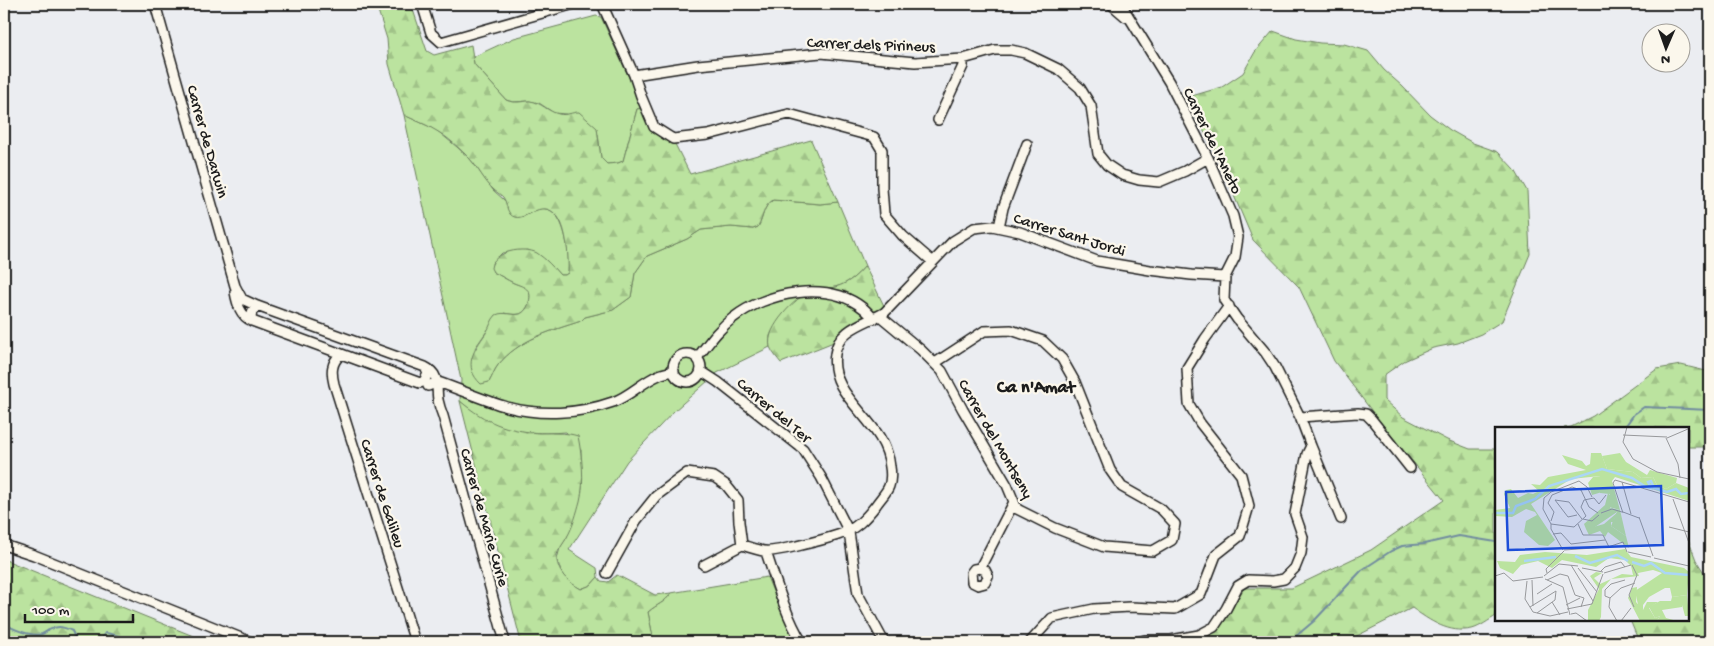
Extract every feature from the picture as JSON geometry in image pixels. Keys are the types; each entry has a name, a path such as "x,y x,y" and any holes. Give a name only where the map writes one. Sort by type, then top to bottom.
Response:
{"street":[{"name":"Carrer de Darwin","path":"155,4 235,286 237,299 241,311 247,319 252,321"},
{"path":"422,4 431,33 440,42 574,4"},
{"path":"602,4 634,75 654,127 673,139 708,135 789,114 874,137 882,150 884,214 903,236 933,262"},
{"name":"Carrer de l'Aneto","path":"1111,4 1133,23"},
{"name":"Carrer de l'Aneto","path":"1121,4 1169,82 1208,158 1233,216 1238,237 1235,257 1225,277"},
{"name":"Carrer dels Pirineus","path":"634,75 698,65 821,53 915,62 963,58 995,50 1011,50 1024,53 1058,69 1080,88 1091,106 1098,154 1107,165 1122,175 1139,180 1159,182 1185,172 1208,158"},
{"path":"938,120 964,66 963,58"},
{"path":"999,227 1003,208 1027,144"},
{"name":"Carrer Sant Jordi","path":"766,552 849,532 870,512 889,486 891,471 889,455 880,435 845,395 836,373 835,354 840,341 852,327 885,312 953,241 974,228 992,226 1020,232 1097,261 1150,270 1225,277"},
{"path":"1225,277 1224,300 1275,367 1300,418 1342,518"},
{"path":"235,286 242,299 257,306 425,366 438,382"},
{"name":"Carrer del Montseny","path":"697,358 717,332 734,317 756,304 776,296 800,292 831,295 854,302 877,317 942,370 1007,485 1017,509 1055,528 1104,547 1152,551 1172,540 1175,524 1161,509 1122,487 1110,470 1076,382 1062,359 1043,341 1010,330 984,331 935,364"},
{"path":"257,306 250,315 252,321 424,384 438,382 507,407 553,413 573,412 612,402 659,375 674,371"},
{"path":"1030,642 1052,618 1103,609 1130,607 1175,609 1202,594 1216,555 1240,536 1248,506 1241,475 1200,423 1189,404 1187,368 1228,306"},
{"name":"Carrer de Galileu","path":"341,354 335,359 333,365 334,384 416,642"},
{"path":"689,354 697,358 701,364 701,371 696,379 687,382 679,379 674,371 675,363 680,356 689,354"},
{"path":"424,384 428,374 425,366"},
{"name":"Carrer del Ter","path":"701,371 718,382 803,449 821,477 849,532 858,594 884,642"},
{"name":"Carrer de Marie Curie","path":"438,382 438,399 505,642"},
{"name":"Carrer de Marie Curie","path":"424,384 438,399"},
{"path":"1300,418 1366,414 1410,468"},
{"path":"1137,642 1145,640 1171,640 1199,635 1214,627 1238,586 1248,580 1273,581 1284,579 1294,568 1301,553 1303,537 1295,514 1307,454 1311,446"},
{"path":"607,573 636,521 656,496 687,473 714,477 726,485 738,500 742,545"},
{"path":"980,568 1014,502"},
{"path":"4,545 34,555 251,642"},
{"path":"704,565 742,545 766,552 794,627 802,642"}],"green space":[{"path":"376,4 411,4 427,51 434,55 471,45 474,64 506,100 534,102 555,113 579,112 597,128 601,158 607,164 623,161 637,109 643,108 651,127 658,136 674,142 690,174 811,140 838,202 820,204 773,200 765,209 758,227 753,229 731,227 701,230 687,239 647,256 635,273 631,297 613,310 585,317 581,321 547,332 526,342 506,356 495,369 489,382 481,384 472,371 471,364 477,346 496,315 502,313 522,313 529,304 530,298 527,289 493,272 491,268 493,262 503,254 517,250 531,251 537,253 560,275 565,275 568,273 568,260 564,229 558,217 545,209 520,217 510,214 503,197 490,186 470,159 458,147 445,136 404,115 389,64 387,39"},
{"path":"596,16 601,17 643,108 637,109 623,161 618,163 607,164 601,158 598,134 566,114 554,113 539,103 506,100 474,64 473,57 514,38"},
{"path":"1273,31 1296,39 1344,44 1368,51 1384,70 1430,115 1450,130 1473,143 1498,152 1515,170 1527,191 1530,254 1502,321 1481,334 1458,343 1433,348 1404,361 1384,375 1384,400 1403,417 1447,440 1470,449 1495,449 1495,617 1475,628 1455,630 1448,628 1433,622 1412,608 1345,642 1201,642 1225,621 1244,588 1292,588 1371,550 1444,500 1374,414 1334,361 1299,287 1253,240 1214,149 1185,98 1222,87 1243,73 1255,52"},
{"path":"404,115 435,129 457,147 471,160 493,190 523,217 531,212 546,209 553,212 562,226 568,257 568,273 565,275 560,275 546,260 528,250 502,253 492,263 493,272 526,287 530,298 528,306 520,314 504,313 489,328 475,348 489,382 495,369 506,356 526,342 547,332 581,321 585,317 613,310 631,297 635,273 647,256 687,239 701,230 731,227 753,229 758,227 765,209 773,200 820,204 838,202 865,266 845,283 830,288 815,288 803,296 789,309 772,331 770,347 717,373 674,411 627,461 569,550 597,568 598,577 591,585 581,589 568,582 561,572 557,559 560,548 567,537 582,489 581,450 566,432 535,433 504,428 482,418 460,401 461,380"},
{"path":"865,266 885,308 836,341 781,363 770,347 770,339 772,331 783,314 798,299 811,290 841,285 854,277"},
{"path":"1681,365 1710,372 1710,447 1689,447 1689,427 1571,427 1593,416 1657,369"},
{"path":"460,401 488,420 516,430 539,433 564,433 578,436 581,452 582,493 571,529 557,555 558,566 566,578 581,589 591,585 598,577 601,581 608,582 617,575 655,595 671,593 648,612 654,642 521,642"},
{"path":"1689,542 1696,560 1710,582 1710,642 1639,642 1630,621 1689,621"},
{"path":"4,560 8,561 208,642 4,642"},
{"path":"767,577 794,642 654,642 648,612 671,593"}],"waterway":[{"path":"1625,427 1634,414 1644,407 1710,410"},
{"path":"1289,642 1314,621 1362,570 1391,551 1402,546 1424,544 1459,536 1495,542"},
{"path":"4,623 17,630 38,635 55,627 64,628 72,631 77,642"},
{"path":"99,642 105,633 145,642"}],"district":[{"name":"Ca n'Amat","path":"1036,386"}]}
